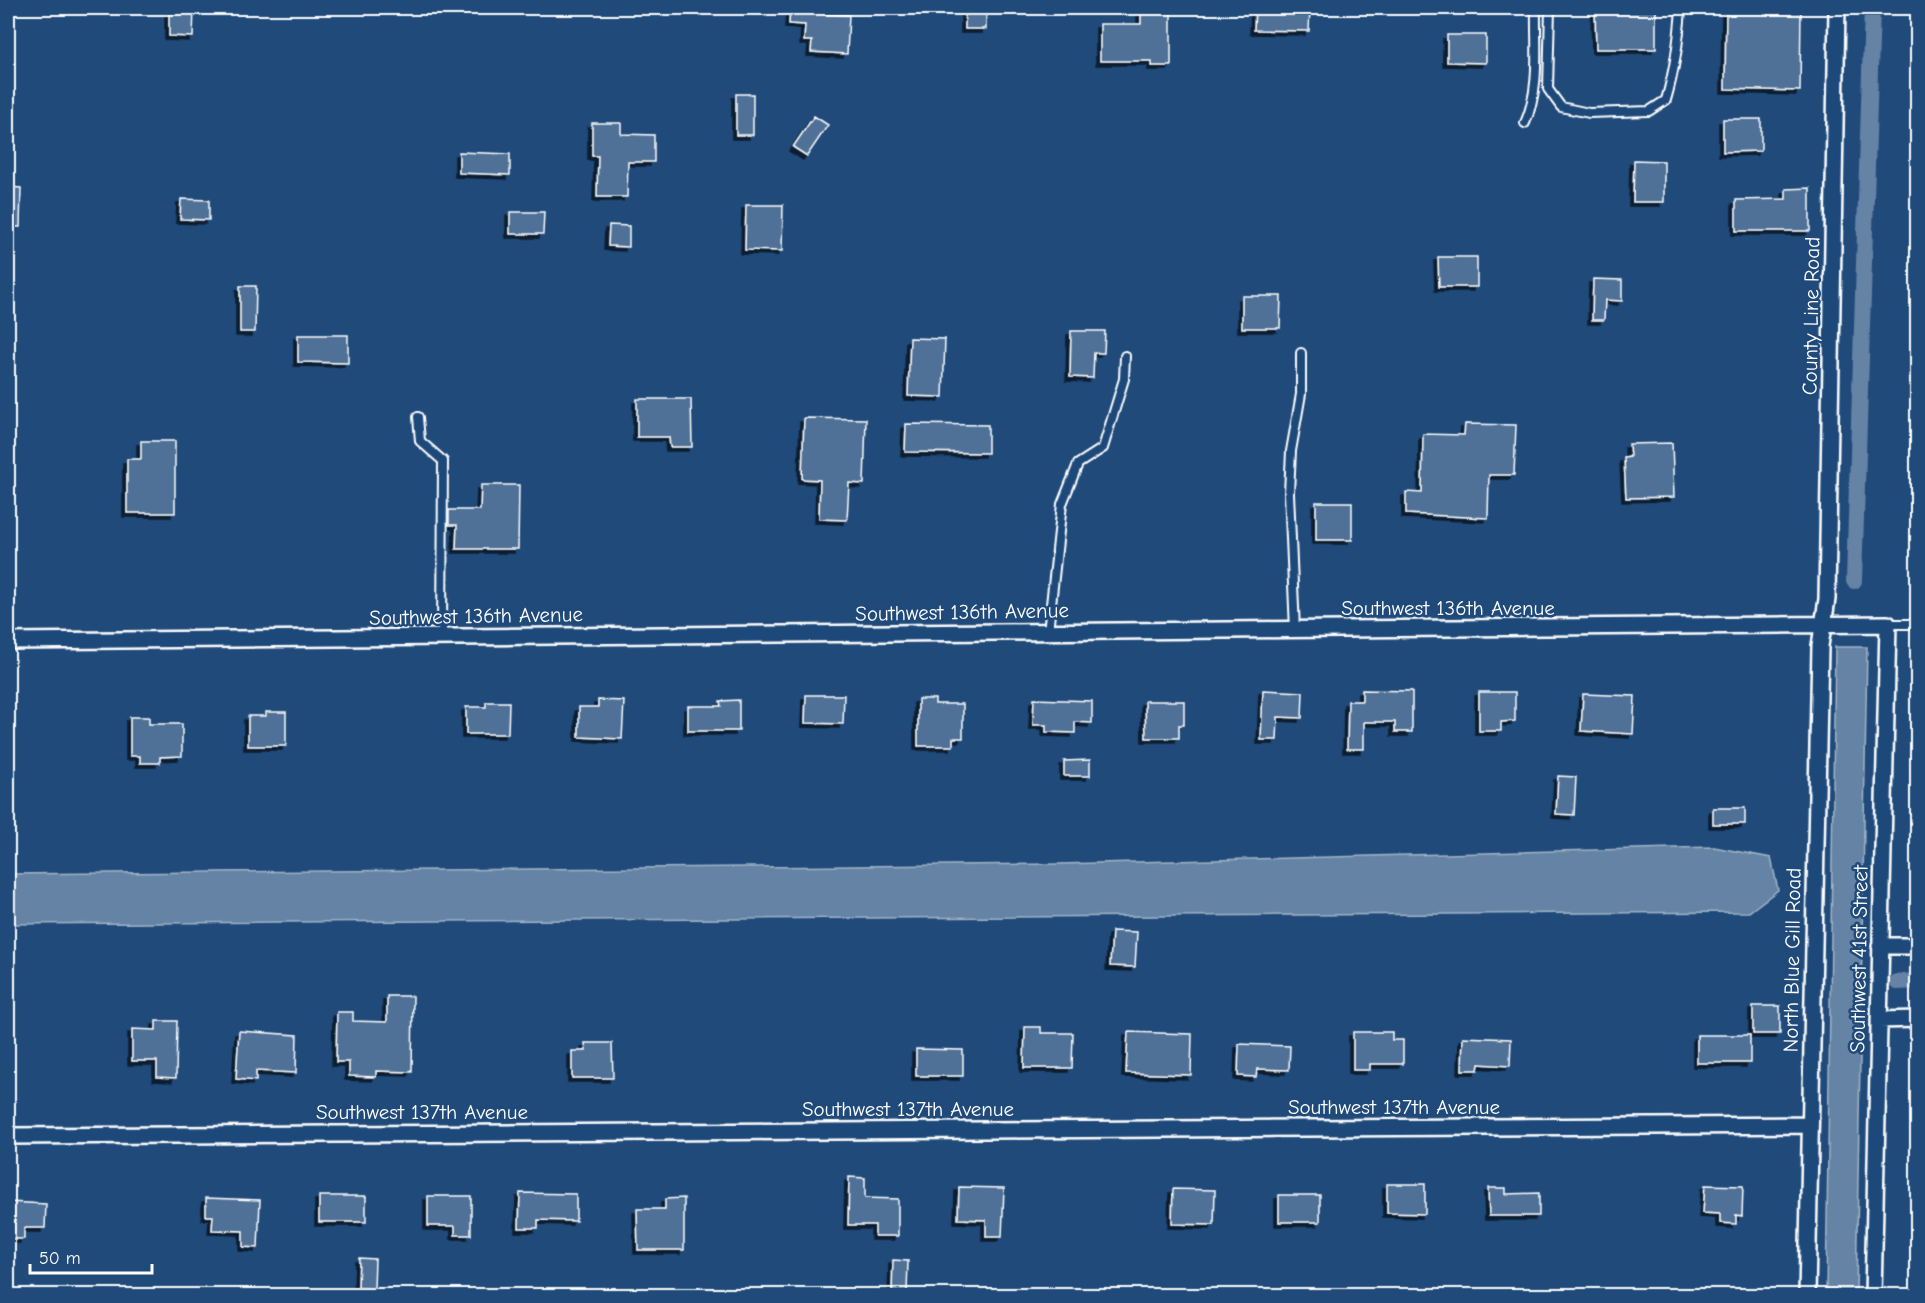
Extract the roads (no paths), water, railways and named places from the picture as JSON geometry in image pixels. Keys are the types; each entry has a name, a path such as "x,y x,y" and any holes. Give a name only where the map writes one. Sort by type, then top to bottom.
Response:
{"street":[{"name":"County Line Road","path":"1822,625 1827,587 1837,8"},
{"name":"Southwest 136th Avenue","path":"8,641 1888,624"},
{"name":"Southwest 41st Street","path":"1873,1296 1888,624"},
{"name":"North Blue Gill Road","path":"1807,1296 1819,658 1822,625"},
{"path":"1880,946 1917,946"},
{"path":"1879,1020 1917,1019"},
{"name":"Southwest 137th Avenue","path":"8,1136 1810,1125"}],"lane":[{"path":"1525,123 1532,104 1536,79 1536,8"},
{"path":"1550,8 1548,89 1561,107 1589,113 1649,111 1666,100 1673,78 1681,8"},
{"path":"1295,630 1289,494 1291,451 1301,394 1301,353"},
{"path":"1048,632 1062,504 1078,464 1103,448 1124,379 1125,356"},
{"path":"418,417 420,441 443,461 442,638"},
{"name":"Southwest 136th Avenue","path":"1888,624 1917,624"}],"water":[{"path":"1835,647 1867,647 1856,1296 1826,1295"},
{"path":"1714,847 1771,858 1778,890 1749,912 8,924 8,874 1059,864"}],"waterway":[{"path":"1854,581 1872,8"},
{"path":"1897,982 1918,981"}]}
